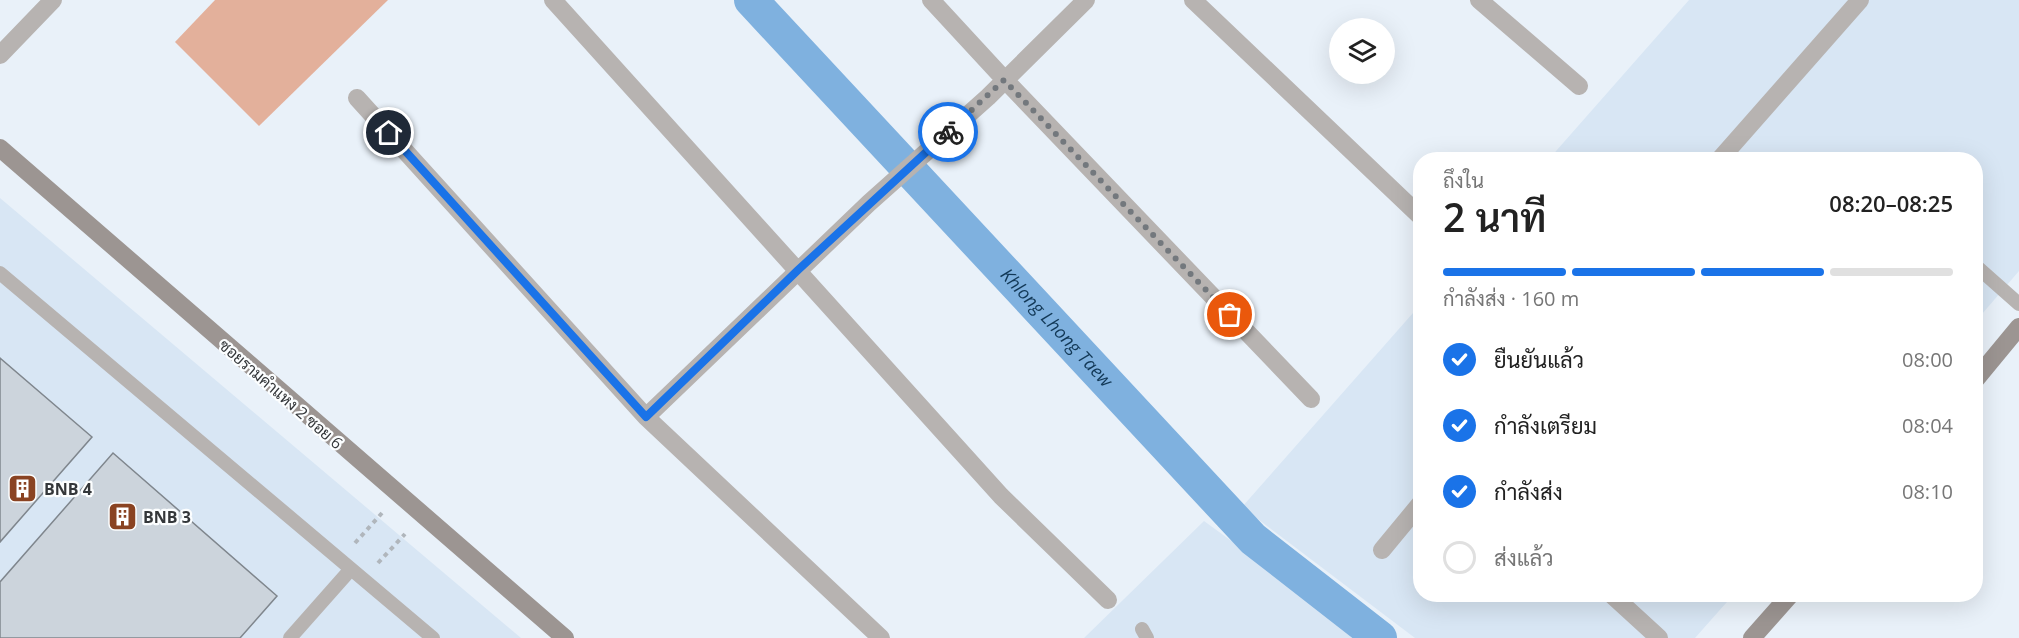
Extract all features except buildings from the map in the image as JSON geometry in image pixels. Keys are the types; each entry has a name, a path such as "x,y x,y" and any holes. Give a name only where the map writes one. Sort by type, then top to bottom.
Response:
{"street":[{"path":"0,55 52,0"},
{"path":"553,0 1001,496 1108,600"},
{"path":"932,0 1004,80 1311,399"},
{"path":"646,417 798,270 1004,80 1086,0"},
{"path":"1193,0 1413,209"},
{"path":"1479,0 1579,86"},
{"path":"1726,152 1860,0"},
{"path":"357,98 646,417 881,638"},
{"name":"ซอยรามคำแหง 2 ซอย 6","path":"0,148 398,496 565,638"},
{"path":"1983,371 2019,327"},
{"path":"1382,550 1413,512"},
{"path":"1620,602 1659,638"},
{"path":"1752,638 1784,602"}],"lane":[{"path":"1983,272 2019,303"},
{"path":"0,273 433,638"},
{"path":"290,638 345,564"}],"path":[{"path":"345,564 398,496"},
{"path":"363,579 422,516"}],"shaded area":[{"path":"215,0 388,0 259,126 175,42"},
{"path":"1689,0 2019,0 2019,271 1983,313 1983,152 1555,152"},
{"path":"0,198 521,638 0,638"},
{"path":"1413,313 1413,602 1727,602 1695,638 1415,638 1242,507"},
{"path":"1204,521 1303,593 1352,638 1084,638"}],"waterway":[{"name":"Khlong Lhong Taew","path":"751,0 1253,539 1380,638"}],"way so far":[{"path":"948,132 1004,80 1230,315"}],"place":[{"name":"BNB 4","path":"23,489"},
{"name":"BNB 3","path":"122,517"}],"route":[{"path":"389,133 646,417 798,270 948,132"}]}
